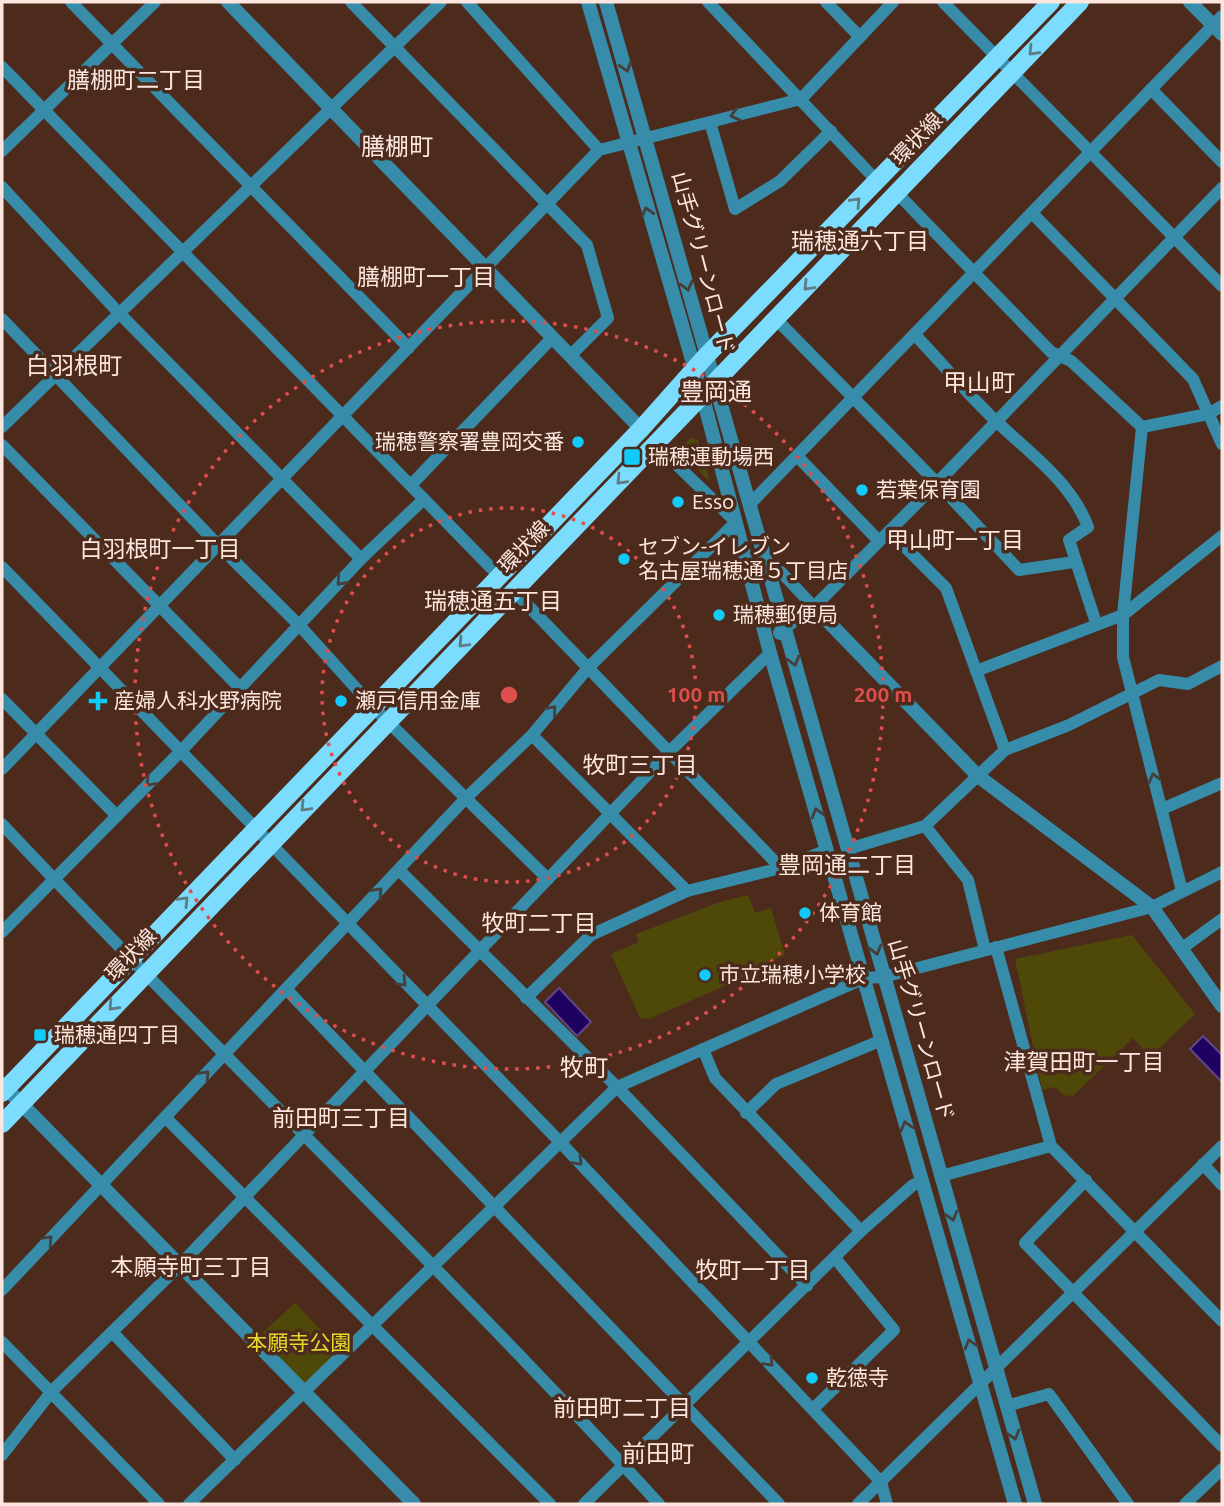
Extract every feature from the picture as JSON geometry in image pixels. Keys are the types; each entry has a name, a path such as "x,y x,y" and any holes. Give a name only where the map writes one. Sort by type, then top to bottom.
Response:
{"main road":[{"name":"環状線","path":"3,1089 641,429 706,356 1051,2"},
{"name":"環状線","path":"2,1124 387,720 702,394 716,383 1080,2"}],"street":[{"path":"71,2 409,348"},
{"path":"2,151 155,2"},
{"path":"228,2 641,429"},
{"path":"351,2 587,245 608,318 570,356"},
{"path":"2,427 441,2"},
{"path":"467,2 598,150"},
{"name":"山手グリーンロード","path":"588,2 702,394 770,653 1015,1504"},
{"name":"山手グリーンロード","path":"606,2 1035,1504"},
{"path":"708,2 877,181"},
{"path":"826,2 860,37"},
{"path":"2,769 598,150 801,99 893,2"},
{"path":"943,2 1092,150 1222,286"},
{"path":"750,504 1151,89 1219,25 1191,2"},
{"path":"2,67 499,576"},
{"path":"1151,89 1222,162"},
{"path":"710,122 735,209 780,181 831,131"},
{"path":"2,187 118,312 360,559"},
{"path":"2,1455 52,1391 179,1266 670,751 770,653 784,626 814,607 890,532 1222,188"},
{"path":"897,193 1051,352 1071,360 1142,427"},
{"path":"1032,213 1193,379 1222,444"},
{"path":"2,319 217,544 300,626 372,706 548,879"},
{"path":"776,319 1020,570 1074,562"},
{"path":"915,335 996,421 1048,468 1081,507 1088,527 1069,540 1074,562 1102,621 1123,657"},
{"path":"411,485 552,338"},
{"path":"1142,427 1208,414 1222,406"},
{"path":"1142,427 1123,615 1123,657 1182,891"},
{"path":"2,1290 465,799 531,735 588,668 736,522 655,444"},
{"path":"2,445 239,687"},
{"path":"797,456 879,541"},
{"path":"2,932 181,751 360,559 424,499"},
{"path":"890,532 946,588 1005,750"},
{"path":"976,671 1123,615 1221,541"},
{"path":"2,567 256,827 346,925 560,1142 750,1342 881,1482 887,1504"},
{"path":"767,567 780,571 978,776 1152,907 1222,1006"},
{"path":"514,591 781,868"},
{"path":"848,849 925,826 1005,750 1069,725 1159,680 1188,684 1222,666"},
{"path":"2,699 117,816"},
{"path":"531,735 687,891"},
{"path":"1162,809 1222,783"},
{"path":"2,824 144,974 433,1266 659,1504"},
{"path":"925,826 968,880 1051,1146 1222,1321"},
{"path":"526,998 591,934 687,891 781,868 827,850"},
{"path":"399,870 617,1087 807,1286"},
{"path":"189,1504 617,1087 865,978 883,977 1152,907 1222,872"},
{"path":"1181,949 1222,919"},
{"path":"286,989 779,1504"},
{"path":"747,1113 776,1084 881,1040"},
{"path":"702,1049 715,1078 861,1231"},
{"path":"3,1089 22,1103 414,1504"},
{"path":"165,1117 550,1504"},
{"path":"941,1176 1051,1146"},
{"path":"858,1504 994,1367 1222,1146"},
{"path":"1203,1164 1222,1185"},
{"path":"1086,1180 1025,1243 1222,1446"},
{"path":"584,1504 861,1231 912,1185 923,1181"},
{"path":"813,1409 894,1330 835,1258"},
{"path":"112,1332 235,1460"},
{"path":"2,1342 159,1504"},
{"path":"1006,1406 1049,1394 1128,1504"},
{"path":"1185,1504 1222,1469"}],"green space":[{"path":"691,438 698,440 710,482 679,450"},
{"path":"748,895 755,913 771,908 785,955 773,960 765,968 649,1019 640,1018 611,954 639,942 636,934 720,902"},
{"path":"1132,935 1195,1014 1150,1057 1133,1038 1074,1095 1065,1096 1055,1087 1042,1090 1015,959"},
{"name":"本願寺公園","path":"295,1303 339,1349 305,1384 259,1336"}],"shaded area":[{"path":"559,988 591,1022 577,1036 545,1002"},
{"path":"1203,1036 1222,1055 1222,1082 1190,1049"}],"place":[{"name":"瑞穂警察署豊岡交番","path":"578,442"},
{"name":"瑞穂運動場西","path":"632,457"},
{"name":"若葉保育園","path":"862,490"},
{"name":"Esso","path":"678,502"},
{"name":"セブン-イレブン 名古屋瑞穂通５丁目店","path":"624,559"},
{"name":"瑞穂郵便局","path":"719,615"},
{"name":"産婦人科水野病院","path":"98,701"},
{"name":"瀬戸信用金庫","path":"341,701"},
{"name":"体育館","path":"805,913"},
{"name":"市立瑞穂小学校","path":"705,975"},
{"name":"瑞穂通四丁目","path":"40,1035"},
{"name":"乾徳寺","path":"812,1378"}],"district":[{"name":"膳棚町二丁目","path":"136,80"},
{"name":"膳棚町","path":"397,147"},
{"name":"瑞穂通六丁目","path":"860,241"},
{"name":"膳棚町一丁目","path":"426,277"},
{"name":"白羽根町","path":"74,366"},
{"name":"甲山町","path":"979,383"},
{"name":"豊岡通","path":"716,392"},
{"name":"甲山町一丁目","path":"955,540"},
{"name":"白羽根町一丁目","path":"160,549"},
{"name":"瑞穂通五丁目","path":"493,601"},
{"name":"牧町三丁目","path":"640,765"},
{"name":"豊岡通二丁目","path":"847,865"},
{"name":"牧町二丁目","path":"539,923"},
{"name":"津賀田町一丁目","path":"1084,1062"},
{"name":"牧町","path":"584,1068"},
{"name":"前田町三丁目","path":"341,1118"},
{"name":"本願寺町三丁目","path":"191,1267"},
{"name":"牧町一丁目","path":"753,1270"},
{"name":"前田町二丁目","path":"622,1408"},
{"name":"前田町","path":"658,1454"}]}
